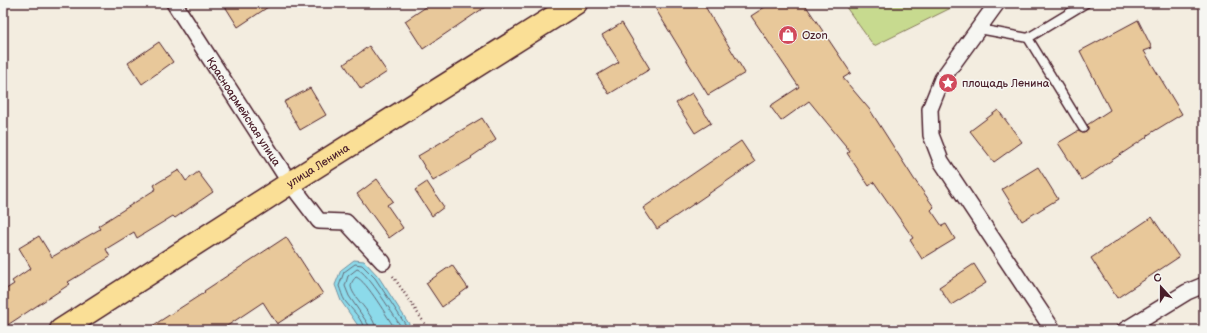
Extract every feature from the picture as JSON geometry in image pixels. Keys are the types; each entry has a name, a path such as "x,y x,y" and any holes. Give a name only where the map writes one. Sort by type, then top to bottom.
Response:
{"main road":[{"name":"улица Ленина","path":"61,330 290,183 576,3"}],"street":[{"name":"Красноармейская улица","path":"174,3 290,183 319,221 346,222 383,262"},
{"path":"997,3 942,79 930,109 931,135 941,161 1053,330"},
{"path":"1125,330 1187,292 1204,285"}],"lane":[{"path":"979,29 1028,38 1086,3"},
{"path":"1028,38 1083,128"}],"path":[{"path":"383,262 429,330"}],"green space":[{"path":"843,3 961,3 874,46"}],"water":[{"path":"354,260 364,261 378,276 413,330 361,330 341,301 335,285 341,270"}],"building":[{"path":"223,3 274,3 238,27"},
{"path":"432,3 491,3 423,49 405,21"},
{"path":"652,3 703,3 745,73 708,95"},
{"path":"771,3 804,3 851,73 843,78 870,110 914,179 934,207 931,210 942,226 946,224 955,239 922,259 910,240 913,238 874,182 869,186 847,153 850,151 809,101 781,121 770,106 799,87 751,16"},
{"path":"1138,20 1152,48 1144,51 1182,114 1146,136 1147,137 1082,180 1058,143 1078,131 1083,133 1086,132 1088,128 1087,125 1110,110 1080,51"},
{"path":"622,23 650,69 609,94 597,75 619,62 602,35"},
{"path":"159,42 173,62 142,84 128,63"},
{"path":"369,46 387,72 361,89 344,64"},
{"path":"310,88 326,115 300,130 284,102"},
{"path":"692,93 711,123 695,133 676,103"},
{"path":"998,110 1022,142 994,162 970,131"},
{"path":"482,118 496,140 471,157 472,158 433,181 418,156"},
{"path":"741,141 755,162 657,229 643,208"},
{"path":"1038,167 1058,199 1022,221 1002,189"},
{"path":"179,170 186,181 198,172 213,192 175,218 173,216 137,238 134,232 106,249 110,257 68,282 70,284 3,328 3,291 14,284 12,281 31,268 19,248 39,236 52,257 100,229 98,226 156,189 154,185"},
{"path":"377,179 393,201 387,205 403,228 389,238 357,194"},
{"path":"427,182 444,207 432,216 415,190"},
{"path":"1152,217 1179,257 1117,298 1091,258"},
{"path":"286,237 323,294 277,324 263,302 221,330 146,330 205,292 204,291"},
{"path":"974,264 986,283 951,305 939,287"},
{"path":"452,265 468,288 442,307 426,283"}],"place":[{"name":"Ozon","path":"788,35"},
{"name":"площадь Ленина","path":"948,83"}]}
